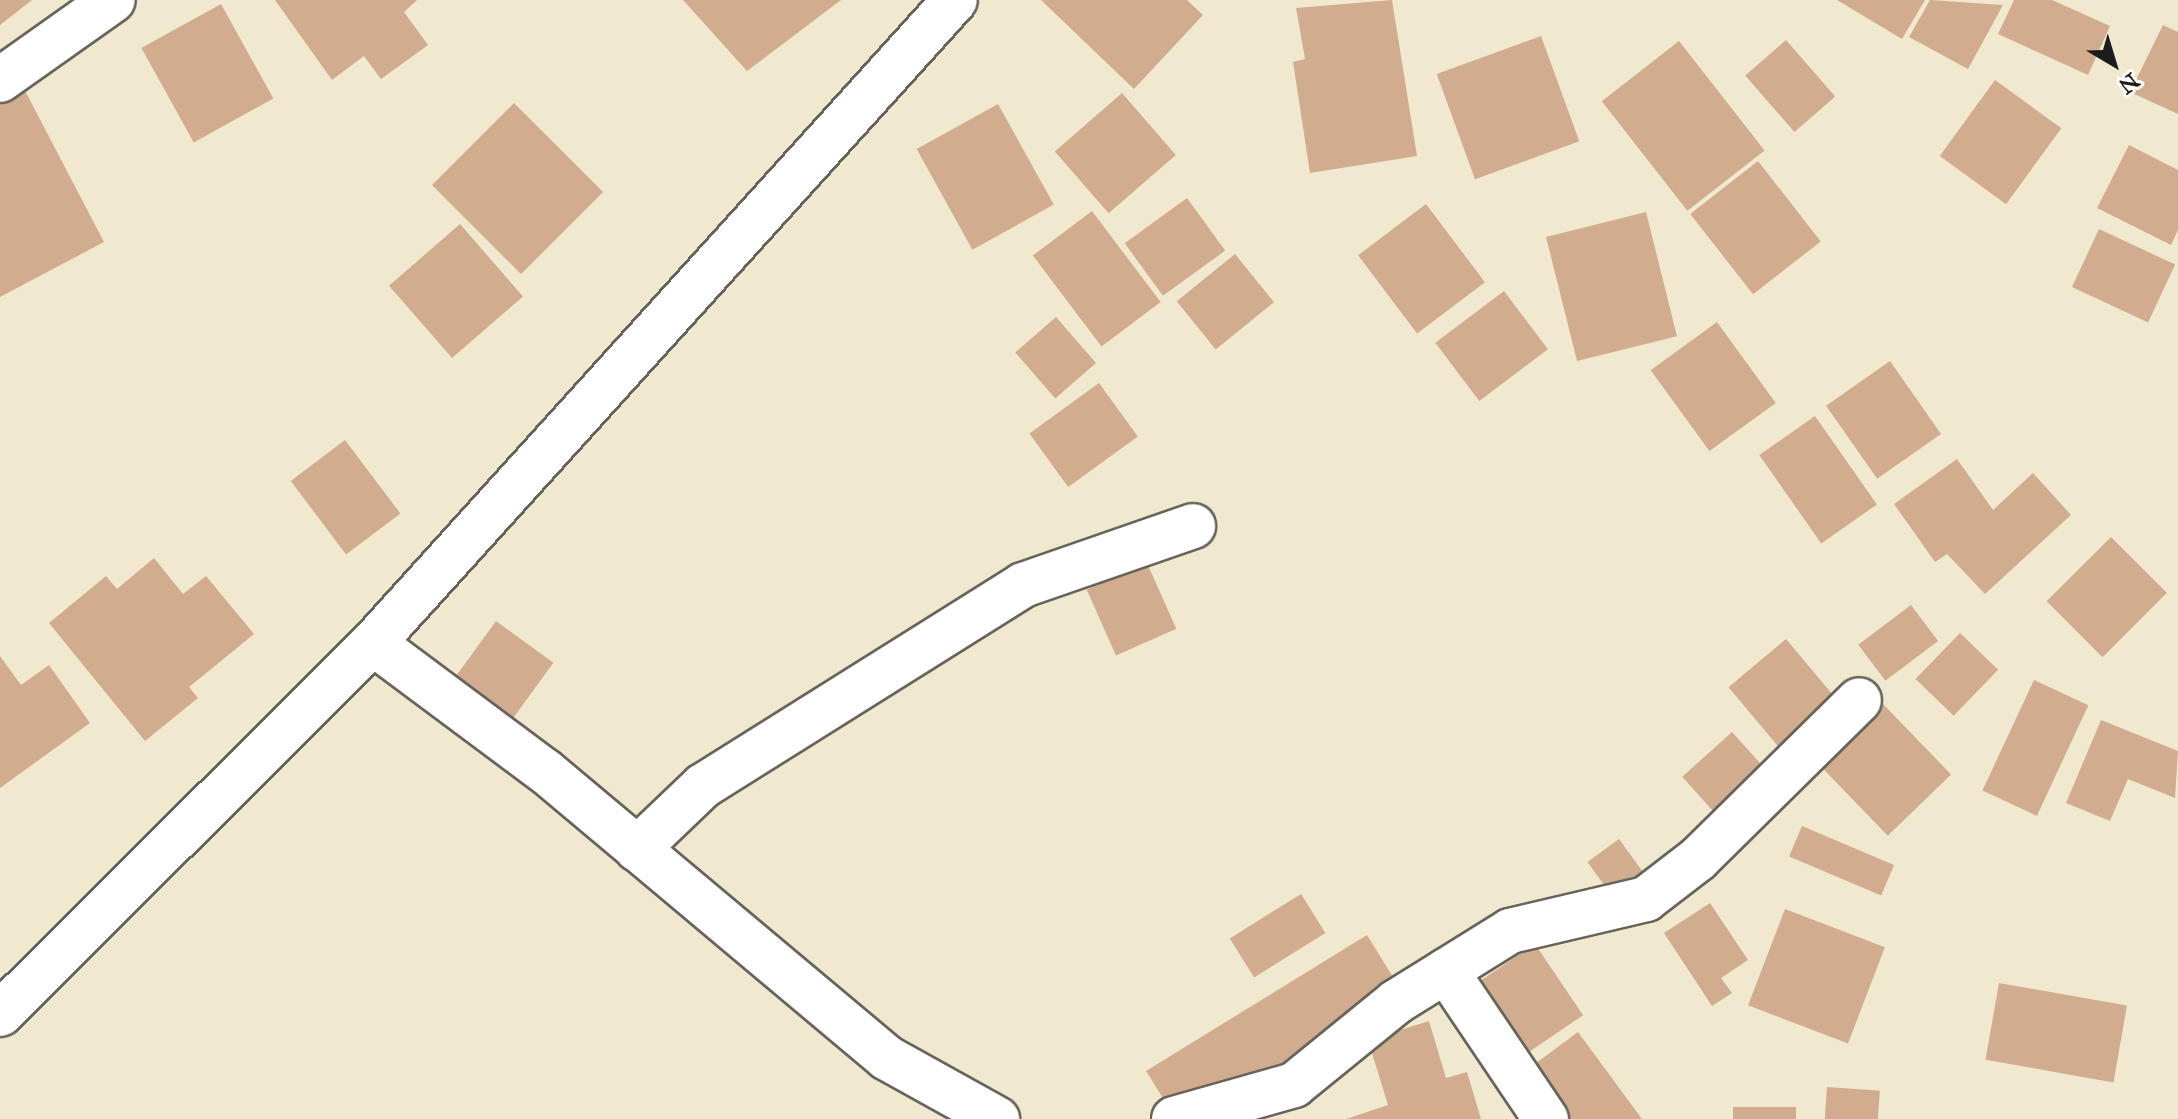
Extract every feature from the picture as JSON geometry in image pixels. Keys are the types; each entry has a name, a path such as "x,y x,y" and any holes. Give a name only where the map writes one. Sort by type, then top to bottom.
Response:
{"street":[{"path":"0,80 113,0"},
{"path":"8,998 373,643 955,0"},
{"path":"637,849 703,786 1023,585 1193,526"},
{"path":"373,643 637,849 887,1058 997,1119"},
{"path":"1174,1119 1294,1085 1446,971 1510,931 1646,899 1698,859 1859,700"},
{"path":"1446,971 1546,1119"}],"building":[{"path":"0,0 32,0 0,25"},
{"path":"275,0 417,0 404,12 428,45 381,79 364,56 332,80"},
{"path":"683,0 841,0 747,71"},
{"path":"1041,0 1187,0 1203,15 1134,89"},
{"path":"1392,0 1417,156 1310,173 1293,62 1305,59 1296,8"},
{"path":"1837,0 1925,0 1902,39"},
{"path":"1930,0 2003,5 1968,69 1909,37"},
{"path":"2014,0 2052,0 2110,26 2088,75 1998,34"},
{"path":"221,4 273,98 194,143 141,48"},
{"path":"2163,25 2178,32 2178,114 2130,92"},
{"path":"1541,36 1579,141 1475,179 1437,74"},
{"path":"1786,40 1835,97 1794,132 1745,75"},
{"path":"1679,41 1765,151 1687,211 1602,101"},
{"path":"1995,80 2061,128 2006,204 1940,156"},
{"path":"21,83 104,242 0,297 0,94"},
{"path":"1122,93 1176,155 1109,213 1055,151"},
{"path":"514,103 603,192 521,274 432,185"},
{"path":"998,104 1054,205 972,250 917,149"},
{"path":"2129,145 2178,170 2178,230 2171,245 2097,208"},
{"path":"1758,161 1821,241 1753,294 1690,214"},
{"path":"1187,198 1225,251 1163,296 1125,243"},
{"path":"1426,204 1485,282 1417,333 1358,255"},
{"path":"1092,211 1161,302 1102,347 1033,256"},
{"path":"1646,212 1677,336 1577,361 1546,237"},
{"path":"460,224 523,296 452,358 389,286"},
{"path":"2099,229 2175,264 2148,323 2072,287"},
{"path":"1235,254 1274,302 1216,349 1177,301"},
{"path":"1504,291 1548,349 1479,401 1435,343"},
{"path":"1056,317 1096,363 1055,398 1015,352"},
{"path":"1717,322 1776,403 1709,451 1651,370"},
{"path":"1890,361 1941,434 1877,479 1826,406"},
{"path":"1099,383 1138,436 1068,487 1029,434"},
{"path":"1815,416 1877,504 1821,543 1759,455"},
{"path":"345,440 400,513 346,554 291,481"},
{"path":"1957,459 1993,510 2033,473 2071,515 1985,594 1947,554 1935,562 1894,504"},
{"path":"2111,537 2167,593 2103,657 2047,601"},
{"path":"154,558 183,594 206,576 254,634 189,687 198,698 145,741 49,623 106,576 117,589"},
{"path":"1147,563 1176,629 1116,656 1087,590"},
{"path":"1911,605 1938,641 1885,681 1858,645"},
{"path":"496,621 553,663 513,718 456,676"},
{"path":"1960,633 1998,670 1954,716 1916,679"},
{"path":"1786,639 1835,698 1778,746 1729,687"},
{"path":"0,656 21,685 49,665 90,723 0,788"},
{"path":"2034,680 2088,705 2037,816 1982,791"},
{"path":"1883,704 1951,774 1888,836 1820,765"},
{"path":"2101,720 2178,751 2175,798 2128,779 2110,821 2066,803"},
{"path":"1732,732 1764,768 1714,813 1682,777"},
{"path":"1802,826 1894,865 1881,895 1789,856"},
{"path":"1619,839 1654,887 1622,910 1587,862"},
{"path":"1301,894 1325,933 1254,978 1230,939"},
{"path":"1710,903 1748,960 1721,978 1732,993 1712,1006 1664,933"},
{"path":"1785,909 1885,947 1848,1044 1748,1005"},
{"path":"1367,935 1396,982 1367,1015 1197,1119 1176,1119 1146,1071"},
{"path":"1535,944 1583,1015 1518,1059 1470,988"},
{"path":"1999,983 2127,1006 2113,1082 1985,1060"},
{"path":"1429,1021 1446,1078 1467,1072 1481,1119 1346,1119 1388,1105 1368,1040"},
{"path":"1578,1032 1642,1119 1553,1119 1520,1075"},
{"path":"1827,1087 1880,1091 1878,1119 1825,1119"},
{"path":"1733,1107 1796,1107 1796,1119 1733,1119"}]}
